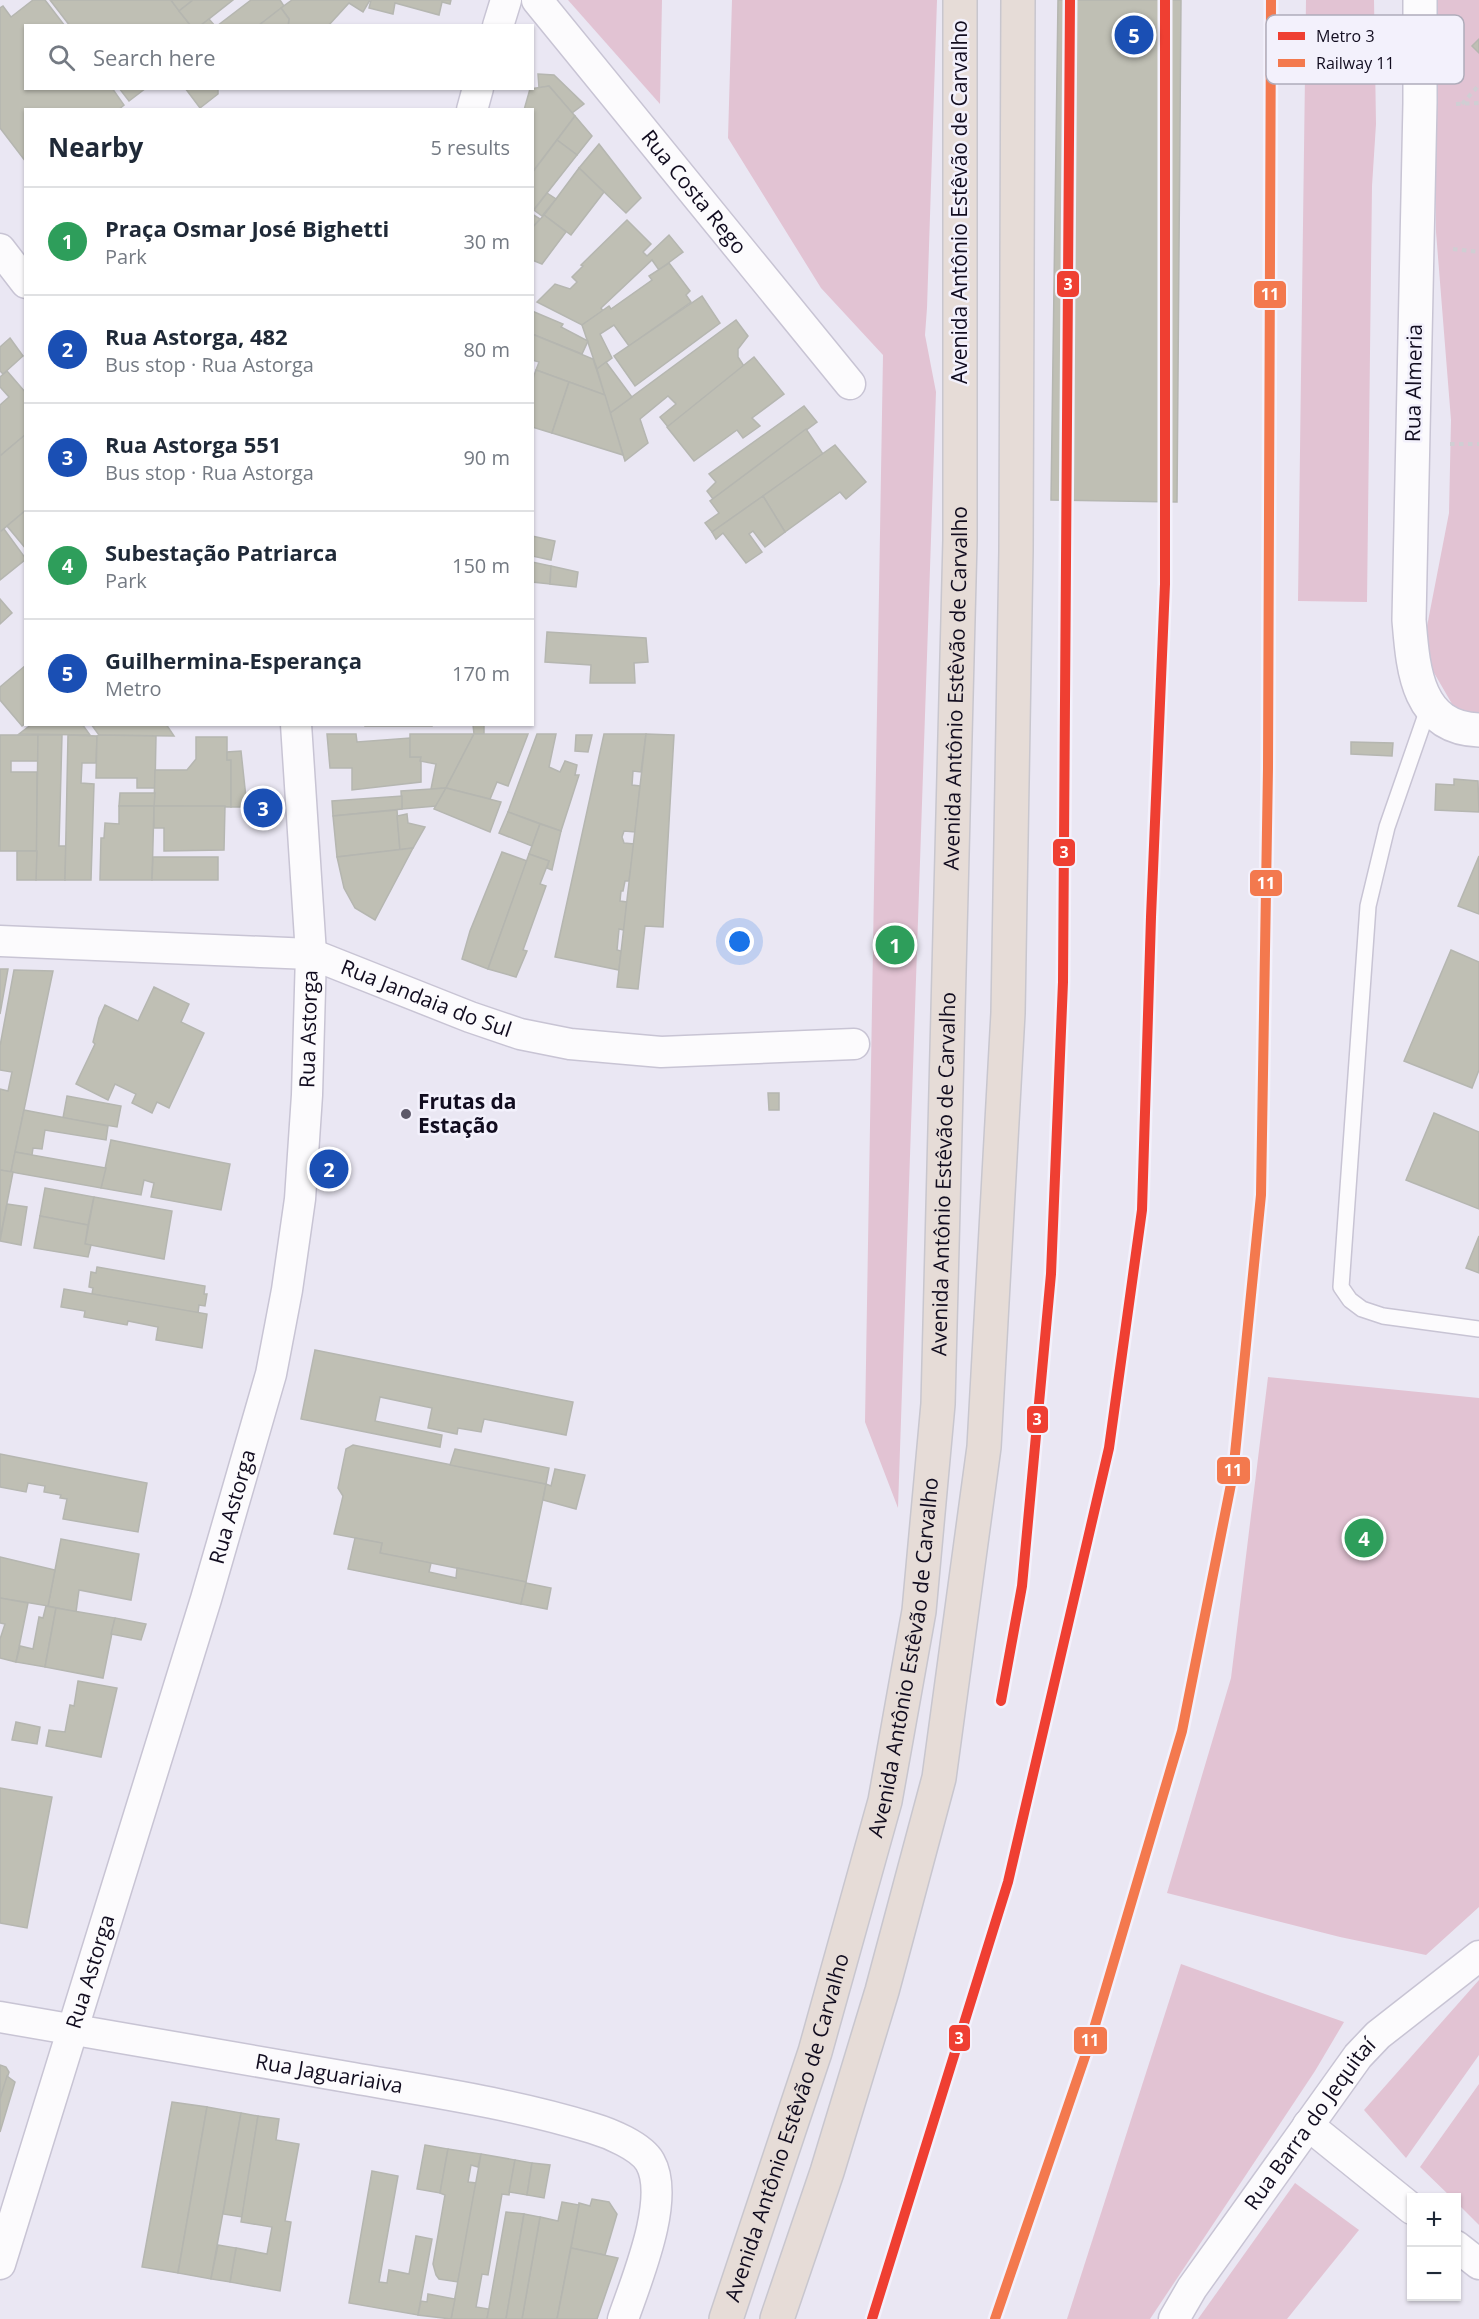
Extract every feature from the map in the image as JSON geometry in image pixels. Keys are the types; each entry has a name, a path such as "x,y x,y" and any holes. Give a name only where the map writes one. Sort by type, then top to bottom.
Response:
{"highway":[{"name":"Avenida Antônio Estêvão de Carvalho","path":"726,2319 815,2052 885,1801 919,1611 938,1404 942,1264 960,540 960,0"},
{"path":"777,2319 827,2172 875,2014 939,1778 984,1447 1008,1013 1016,550 1018,0"}],"street":[{"path":"499,24 506,0"},
{"name":"Rua Costa Rego","path":"537,0 850,384"},
{"name":"Rua Almeria","path":"1420,84 1409,620 1416,682 1429,706 1447,722 1479,730"},
{"path":"473,108 477,90"},
{"path":"0,249 24,280"},
{"name":"Rua Astorga","path":"0,2264 206,1599 271,1374 287,1290 300,1199 308,1095 310,954 296,726"},
{"name":"Rua Jandaia do Sul","path":"0,941 310,954 470,1017 520,1034 570,1044 661,1052 854,1044"},
{"name":"Rua Barra do Jequitaí","path":"1174,2319 1192,2289 1358,2056 1378,2035 1479,1956"},
{"name":"Rua Jaguariaiva","path":"0,2017 508,2106 593,2128 620,2138 650,2161 656,2181 655,2212 647,2247 623,2319"},
{"path":"1308,2125 1407,2205"},
{"path":"1457,2247 1479,2264"}],"lane":[{"path":"1429,706 1388,826 1368,906 1341,1287 1350,1300 1362,1309 1383,1316 1479,1329"}],"path":[{"path":"1461,104 1479,85"}],"shaded area":[{"path":"568,0 662,0 660,104"},
{"path":"732,0 937,0 925,335 936,392 898,1508 865,1422 883,355 821,288 728,138"},
{"path":"1306,0 1374,0 1374,15 1306,15"},
{"path":"1432,0 1479,0 1479,716 1459,716 1422,652 1449,513 1451,420 1436,232 1433,84 1464,84 1464,15 1432,15"},
{"path":"1305,84 1375,84 1367,602 1298,601"},
{"path":"1268,1377 1479,1398 1479,1907 1426,1955 1340,1937 1167,1893 1231,1678"},
{"path":"1181,1964 1344,2022 1315,2071 1150,2319 1067,2319"},
{"path":"1479,1980 1479,2055 1406,2158 1364,2110"},
{"path":"1479,2084 1479,2225 1461,2207 1461,2193 1447,2193 1420,2167"},
{"path":"1295,2183 1359,2230 1287,2319 1198,2319"}],"building":[{"path":"33,0 45,0 63,24 24,24 24,90 113,90 124,105 120,108 24,108 24,159 0,128 0,8 3,6 11,17"},
{"path":"50,0 171,0 189,24 68,24"},
{"path":"171,0 193,0 179,11"},
{"path":"193,0 233,0 203,24 189,24 179,11"},
{"path":"251,0 280,0 284,6 261,24 220,24"},
{"path":"292,0 370,0 363,12 349,3 330,24 288,24 289,19 281,8"},
{"path":"371,0 451,0 450,4 442,2 439,15 395,3 393,14 369,8"},
{"path":"1058,0 1181,0 1177,502 1051,500"},
{"path":"281,8 289,19 288,24 261,24"},
{"path":"209,19 213,24 203,24"},
{"path":"1479,39 1479,53 1472,46"},
{"path":"538,74 554,75 584,104 572,113 549,86 539,88"},
{"path":"549,86 575,116 534,170 534,108 525,108 530,90"},
{"path":"121,90 143,90 129,101"},
{"path":"186,90 218,90 218,94 200,108"},
{"path":"575,116 592,136 577,155 557,140"},
{"path":"557,140 577,155 534,209 534,170"},
{"path":"599,144 641,198 626,213 579,168"},
{"path":"579,168 604,192 571,235 544,215"},
{"path":"547,193 556,199 542,216 534,210"},
{"path":"534,215 540,219 534,226"},
{"path":"544,215 566,232 542,264 534,261 534,226"},
{"path":"627,220 651,244 643,252 647,256 669,235 683,252 659,270 652,260 601,308 603,311 582,325 537,302 555,284 570,289 577,282 572,277 583,266 581,265"},
{"path":"669,263 690,291 686,295 691,302 629,346 614,325 600,334 612,358 597,369 582,325 609,306 611,309 652,280 649,276"},
{"path":"702,296 720,323 635,386 614,356"},
{"path":"534,312 563,324 561,327 588,341 582,354 534,335"},
{"path":"736,320 748,336 738,349 738,357 744,366 668,427 660,417 676,404 668,396 640,419 648,443 625,461 610,413"},
{"path":"534,335 593,359 605,395 536,370 539,362 534,361"},
{"path":"10,338 23,356 3,374 0,371 0,347"},
{"path":"754,357 784,394 752,418 760,426 743,438 737,430 694,461 667,427"},
{"path":"606,362 632,397 610,413 597,369"},
{"path":"536,370 569,382 552,433 534,428 534,376"},
{"path":"7,371 24,391 24,436 0,456 0,405 9,397 0,387 0,377"},
{"path":"569,382 605,395 623,455 552,433"},
{"path":"804,406 817,422 713,499 707,491 716,482 709,474"},
{"path":"806,429 823,454 712,532 705,523 719,513 710,501"},
{"path":"24,436 24,512 0,532 0,456"},
{"path":"835,445 866,482 846,499 840,492 785,532 763,496"},
{"path":"763,496 785,532 765,547 753,531 749,534 762,552 746,563 723,533 716,539 712,532"},
{"path":"24,512 24,547 7,526"},
{"path":"4,529 24,556 24,561 0,580 0,532"},
{"path":"534,536 555,541 551,560 534,556"},
{"path":"534,562 551,566 550,584 534,582"},
{"path":"551,566 578,572 576,587 550,584"},
{"path":"0,599 12,613 0,624"},
{"path":"547,632 646,638 648,662 634,663 635,683 590,683 591,665 545,662"},
{"path":"24,667 24,724 22,726 0,700 0,687"},
{"path":"29,726 83,726 90,735 19,734"},
{"path":"92,726 167,726 174,736 99,735"},
{"path":"473,726 484,726 484,734 474,734"},
{"path":"327,734 356,734 357,742 410,738 410,757 421,757 421,782 352,790 352,768 330,768"},
{"path":"410,734 474,734 446,788 431,789 436,764 420,761 421,757 410,757"},
{"path":"474,734 528,734 508,786 497,782 490,799 446,788"},
{"path":"537,734 556,734 549,767 560,772 565,761 577,765 575,775 579,775 561,831 508,812"},
{"path":"604,734 646,734 641,772 633,771 632,785 640,786 635,832 624,831 622,837 624,843 634,844 629,881 625,881 623,891 621,891 620,901 627,902 624,930 619,929 617,950 621,951 619,970 555,957"},
{"path":"646,734 674,735 663,927 645,926 638,989 617,987"},
{"path":"0,735 38,735 38,761 11,761 11,772 37,772 37,851 0,851"},
{"path":"38,735 62,735 59,846 66,846 65,880 36,880"},
{"path":"68,735 97,736 96,763 82,763 81,783 94,784 91,880 65,880"},
{"path":"576,735 592,735 588,752 575,751"},
{"path":"97,736 156,736 155,788 137,788 137,778 96,778"},
{"path":"196,737 227,737 227,760 231,760 231,807 154,806 155,770 187,770 196,759"},
{"path":"1351,742 1393,743 1392,756 1351,754"},
{"path":"241,751 247,807 231,807 231,760 227,760 227,752"},
{"path":"1454,779 1478,781 1479,812 1435,810 1436,784 1454,785"},
{"path":"446,788 436,806 402,809 401,791"},
{"path":"446,788 501,802 490,832 434,809"},
{"path":"120,793 155,793 154,806 119,806"},
{"path":"402,796 402,809 333,816 332,801"},
{"path":"119,806 154,806 152,880 100,880 101,838 104,838 105,823 119,824"},
{"path":"154,806 225,806 224,850 164,851 164,828 154,828"},
{"path":"397,810 400,850 337,857 333,816"},
{"path":"508,812 540,824 532,846 499,833"},
{"path":"407,814 408,823 425,827 413,848 400,850 397,816"},
{"path":"540,824 561,831 552,870 547,868 549,861 529,854"},
{"path":"413,848 375,920 355,908 344,888 337,857"},
{"path":"17,851 37,851 36,880 17,880"},
{"path":"502,852 527,861 488,969 462,959 470,931"},
{"path":"529,854 549,861 540,884 546,886 523,950 527,951 516,977 488,969"},
{"path":"1479,856 1479,914 1458,906"},
{"path":"153,857 218,857 218,880 152,880"},
{"path":"1451,950 1479,962 1479,1070 1472,1088 1404,1061"},
{"path":"0,969 8,969 0,1014"},
{"path":"14,970 53,971 11,1172 0,1170 0,1089 8,1091 12,1072 0,1070 0,1046"},
{"path":"154,987 189,1004 181,1022 204,1033 169,1108 157,1102 152,1113 132,1103 136,1094 115,1084 108,1100 76,1084 95,1044 93,1042 99,1018 105,1005 138,1021"},
{"path":"768,1093 779,1093 779,1110 769,1110"},
{"path":"67,1096 121,1106 117,1127 63,1118"},
{"path":"24,1110 108,1126 106,1140 45,1130 42,1149 33,1148 32,1155 15,1152"},
{"path":"1434,1113 1479,1132 1479,1209 1406,1180"},
{"path":"111,1140 230,1164 221,1210 151,1197 154,1183 144,1180 141,1195 101,1188"},
{"path":"15,1152 106,1168 101,1188 11,1172"},
{"path":"0,1170 13,1172 0,1239"},
{"path":"45,1188 94,1197 88,1225 40,1216"},
{"path":"94,1197 172,1211 164,1259 85,1244"},
{"path":"7,1204 27,1207 21,1245 0,1241"},
{"path":"40,1216 88,1225 85,1244 91,1245 88,1257 34,1248"},
{"path":"1479,1236 1479,1273 1466,1268"},
{"path":"97,1267 205,1286 204,1294 207,1294 205,1306 199,1305 198,1313 92,1294 93,1288 89,1287 91,1272 96,1273"},
{"path":"64,1289 207,1314 202,1348 156,1340 158,1327 128,1321 127,1325 84,1317 85,1311 61,1307"},
{"path":"315,1350 573,1402 566,1435 484,1419 481,1432 458,1428 457,1434 428,1428 432,1408 380,1397 375,1421 442,1435 440,1447 301,1419"},
{"path":"353,1445 546,1484 526,1582 380,1553 382,1543 334,1534 343,1496 338,1488 346,1449"},
{"path":"455,1449 549,1468 546,1484 450,1465"},
{"path":"0,1454 147,1483 138,1532 63,1519 67,1499 60,1498 61,1495 44,1492 45,1486 28,1483 26,1492 0,1487"},
{"path":"555,1469 585,1475 576,1509 543,1500 546,1484 551,1486"},
{"path":"355,1538 382,1543 380,1553 431,1563 429,1572 456,1578 457,1568 526,1582 521,1604 348,1569"},
{"path":"61,1539 139,1554 131,1600 79,1590 76,1612 48,1606"},
{"path":"0,1557 55,1570 48,1606 0,1598"},
{"path":"526,1583 551,1588 547,1609 521,1604"},
{"path":"0,1598 28,1603 16,1662 0,1658 0,1639 5,1624 0,1623"},
{"path":"46,1606 56,1608 45,1667 16,1662 20,1646 33,1649 39,1617 43,1618"},
{"path":"56,1608 115,1618 103,1678 45,1667"},
{"path":"115,1618 146,1624 141,1640 111,1634"},
{"path":"78,1681 117,1688 101,1757 46,1746 49,1730 65,1732 70,1705 74,1706"},
{"path":"16,1722 40,1727 37,1744 12,1740"},
{"path":"0,1788 52,1797 27,1928 0,1923"},
{"path":"0,2065 6,2067 9,2072 0,2099"},
{"path":"7,2076 15,2082 0,2132 0,2099"},
{"path":"172,2102 207,2107 178,2273 142,2267"},
{"path":"207,2107 241,2113 211,2279 178,2273"},
{"path":"241,2113 258,2116 242,2217 223,2214"},
{"path":"258,2116 279,2119 276,2140 299,2144 285,2221 291,2222 280,2291 230,2282 236,2248 267,2254 272,2227 241,2222"},
{"path":"425,2145 448,2149 440,2193 417,2189"},
{"path":"448,2149 481,2154 478,2167 471,2165 468,2182 476,2183 458,2282 439,2279 433,2264 445,2195 440,2193"},
{"path":"481,2154 515,2160 509,2195 502,2194 488,2275 482,2274 476,2307 489,2309 487,2319 451,2319"},
{"path":"515,2160 532,2163 527,2195 509,2192"},
{"path":"532,2163 550,2165 544,2198 527,2195"},
{"path":"372,2171 398,2176 379,2282 387,2283 389,2270 409,2274 416,2236 432,2239 418,2315 349,2303"},
{"path":"592,2199 609,2202 617,2214 605,2255 571,2248 579,2203 590,2206"},
{"path":"562,2202 579,2205 557,2319 522,2319 540,2217 558,2221"},
{"path":"506,2212 524,2214 506,2319 487,2319"},
{"path":"524,2214 540,2217 522,2319 506,2319"},
{"path":"218,2245 236,2248 230,2282 211,2279"},
{"path":"571,2248 618,2258 597,2319 557,2319"},
{"path":"428,2294 455,2299 451,2319 418,2315 421,2301 427,2302"}],"metro line":[{"name":"3","path":"1001,1701 1022,1586 1051,1274 1063,982 1070,0"},
{"name":"3","path":"872,2319 1008,1882 1109,1448 1142,1210 1165,584 1165,0"}],"rail line":[{"name":"11","path":"1271,0 1271,15"},
{"name":"11","path":"995,2319 1090,2042 1182,1731 1233,1474 1261,1195 1268,768 1271,84"}],"place":[{"name":"Guilhermina-Esperança","path":"1134,35"},
{"name":"Rua Astorga 551","path":"263,808"},
{"name":"Praça Osmar José Bighetti","path":"895,945"},
{"name":"Frutas da Estação","path":"406,1114"},
{"name":"Rua Astorga, 482","path":"329,1169"},
{"name":"Subestação Patriarca","path":"1364,1538"}]}
